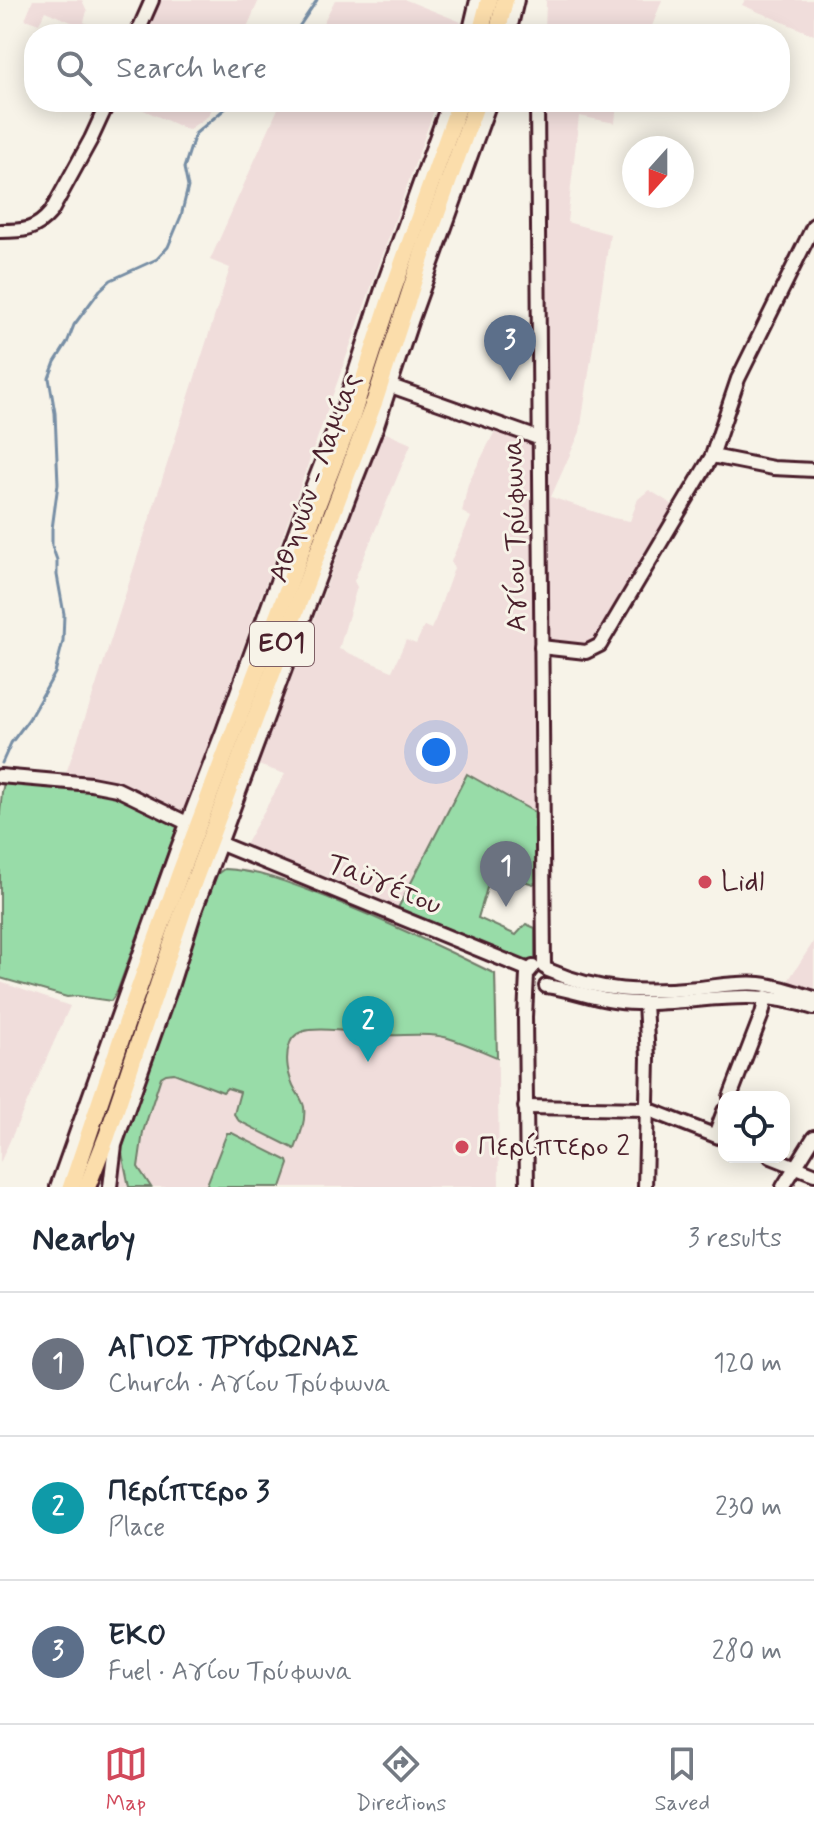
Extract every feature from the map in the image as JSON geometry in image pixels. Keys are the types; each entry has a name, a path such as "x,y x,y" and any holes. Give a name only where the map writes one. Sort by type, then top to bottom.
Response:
{"main road":[{"path":"483,24 489,0"},
{"path":"499,24 505,0"},
{"name":"Αθηνών - Λαμίας","path":"71,1187 180,873 356,406 402,263 456,112"},
{"name":"Αθηνών - Λαμίας","path":"87,1187 185,905 375,400 418,265 473,112"}],"street":[{"path":"141,24 152,0"},
{"path":"471,24 477,0"},
{"path":"511,24 517,0"},
{"path":"0,231 31,228 51,212 103,112"},
{"path":"57,1187 187,823 345,403 445,112"},
{"path":"110,1187 115,1145 196,908 391,386 486,112"},
{"name":"Αγίου Τρύφωνα","path":"537,112 538,438 546,968"},
{"path":"541,647 586,652 600,645 712,456 738,379 814,225"},
{"path":"391,386 538,438"},
{"path":"712,456 773,468 814,470"},
{"path":"0,776 117,789 187,823"},
{"name":"Ταϋγέτου","path":"221,844 528,976"},
{"path":"527,1187 525,1017 528,976 537,965 593,986 625,991 760,984 814,998"},
{"path":"525,1017 531,1000 550,979 546,968"},
{"path":"528,976 533,987 567,990 602,1000 645,1003 752,996 814,1008"},
{"path":"732,1091 766,997"},
{"path":"645,1003 648,1058 645,1187"},
{"path":"525,1107 647,1109 718,1137"},
{"path":"783,1187 814,1137"},
{"path":"785,1163 814,1174"}],"shaded area":[{"path":"33,0 82,0 87,11 84,22 87,24 76,24 45,11 39,24 25,19"},
{"path":"155,0 259,0 248,24 144,24"},
{"path":"335,0 406,0 461,22 460,24 323,24"},
{"path":"546,0 662,0 653,24 545,24"},
{"path":"745,0 814,0 814,35 790,24 742,5"},
{"path":"148,112 210,112 188,130"},
{"path":"277,112 433,112 184,813 117,783 65,776 230,268 210,260"},
{"path":"545,112 616,112 615,123 579,116 567,222 610,234 580,432 551,497 630,521 638,499 649,490 675,506 595,638 581,644 546,640"},
{"path":"495,431 532,445 536,813 467,774 398,908 373,895 245,845 285,774 258,765 381,435 386,433 411,444 354,581 357,587 339,649 392,671 406,640 416,644 424,626 431,629 436,618 454,568 451,561 471,517 462,512 468,484"},
{"path":"223,868 269,874 388,921 497,973 499,1187 116,1187 120,1149 213,876"},
{"path":"814,941 814,993 786,984"},
{"path":"0,982 70,1006 0,1163"}],"green space":[{"path":"467,774 536,813 536,882 533,884 492,871 478,918 516,935 526,924 535,928 535,959 522,961 398,908"},
{"path":"5,778 102,788 178,825 117,992 111,1001 67,997 0,978 0,813"},
{"path":"224,869 265,876 331,899 495,974 497,1057 443,1037 328,1029 301,1032 291,1040 287,1055 291,1080 304,1107 301,1134 295,1149 239,1121 234,1114 240,1092 227,1088 223,1092 174,1073 166,1074 161,1077 143,1132 138,1167 151,1187 129,1187 121,1148 207,893 213,877"},
{"path":"227,1133 288,1161 281,1187 206,1187"}],"waterway":[{"path":"301,24 317,0"},
{"path":"2,763 55,673 63,641 64,614 57,560 52,546 58,484 55,413 49,378 74,325 100,290 111,280 157,259 168,247 181,216 188,187 184,168 195,134 221,112"}],"place":[{"name":"EKO","path":"510,381"},
{"name":"Lidl","path":"705,882"},
{"name":"ΑΓΙΟΣ ΤΡΥΦΩΝΑΣ","path":"506,907"},
{"name":"Περίπτερο 3","path":"368,1062"},
{"name":"Περίπτερο 2","path":"462,1147"}]}
